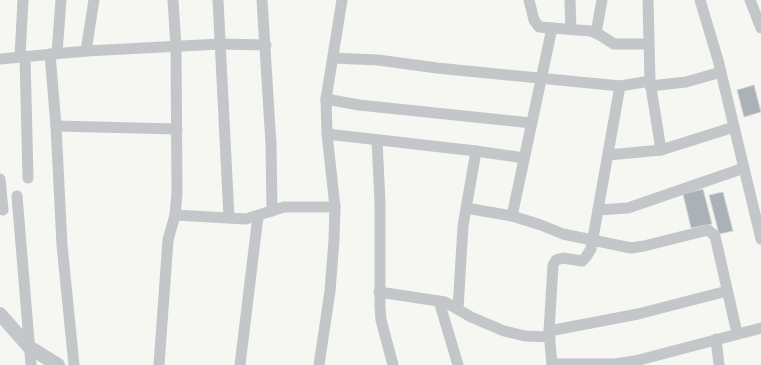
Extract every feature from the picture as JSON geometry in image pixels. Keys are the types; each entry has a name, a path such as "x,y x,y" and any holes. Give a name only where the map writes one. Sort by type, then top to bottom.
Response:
{"street":[{"path":"23,0 23,56 28,178"},
{"path":"61,0 53,54 62,245 74,365"},
{"path":"86,51 94,0"},
{"path":"159,365 168,240 175,215 177,193 176,47 173,0"},
{"path":"218,0 229,218"},
{"path":"262,0 266,45 272,211"},
{"path":"319,365 330,291 335,207 326,134 326,99 342,0"},
{"path":"529,0 536,24 539,27 571,28 596,33 614,44 649,44"},
{"path":"570,0 571,28"},
{"path":"596,33 602,0"},
{"path":"648,0 650,84 661,150"},
{"path":"700,0 721,72 744,168 758,213 761,239"},
{"path":"750,0 758,14 761,28"},
{"path":"512,216 552,28"},
{"path":"0,59 86,51 220,44 266,45"},
{"path":"333,58 378,60 437,68 620,86 686,82 721,72"},
{"path":"620,86 593,241 586,257 582,261 563,258 556,260 553,265 550,334 552,365 614,364 635,361 737,333 761,328"},
{"path":"326,99 532,123"},
{"path":"56,126 177,129"},
{"path":"608,155 661,150 734,127"},
{"path":"326,134 524,158"},
{"path":"377,140 380,203 379,292 381,320 393,365"},
{"path":"458,309 466,208 476,151"},
{"path":"598,210 628,208 744,168"},
{"path":"0,179 3,210"},
{"path":"17,196 31,365"},
{"path":"175,215 246,219 284,207 335,207"},
{"path":"466,208 512,216 563,234 631,248 708,230 715,236 737,333"},
{"path":"240,365 258,216"},
{"path":"379,292 439,301 504,331 525,336 550,334 638,314 727,291"},
{"path":"439,301 458,365"},
{"path":"0,314 29,347 58,365"},
{"path":"716,339 719,365"}],"building":[{"path":"754,85 761,112 744,117 737,90"},
{"path":"703,189 712,224 691,228 683,194"},
{"path":"723,192 733,231 719,234 709,195"}]}
